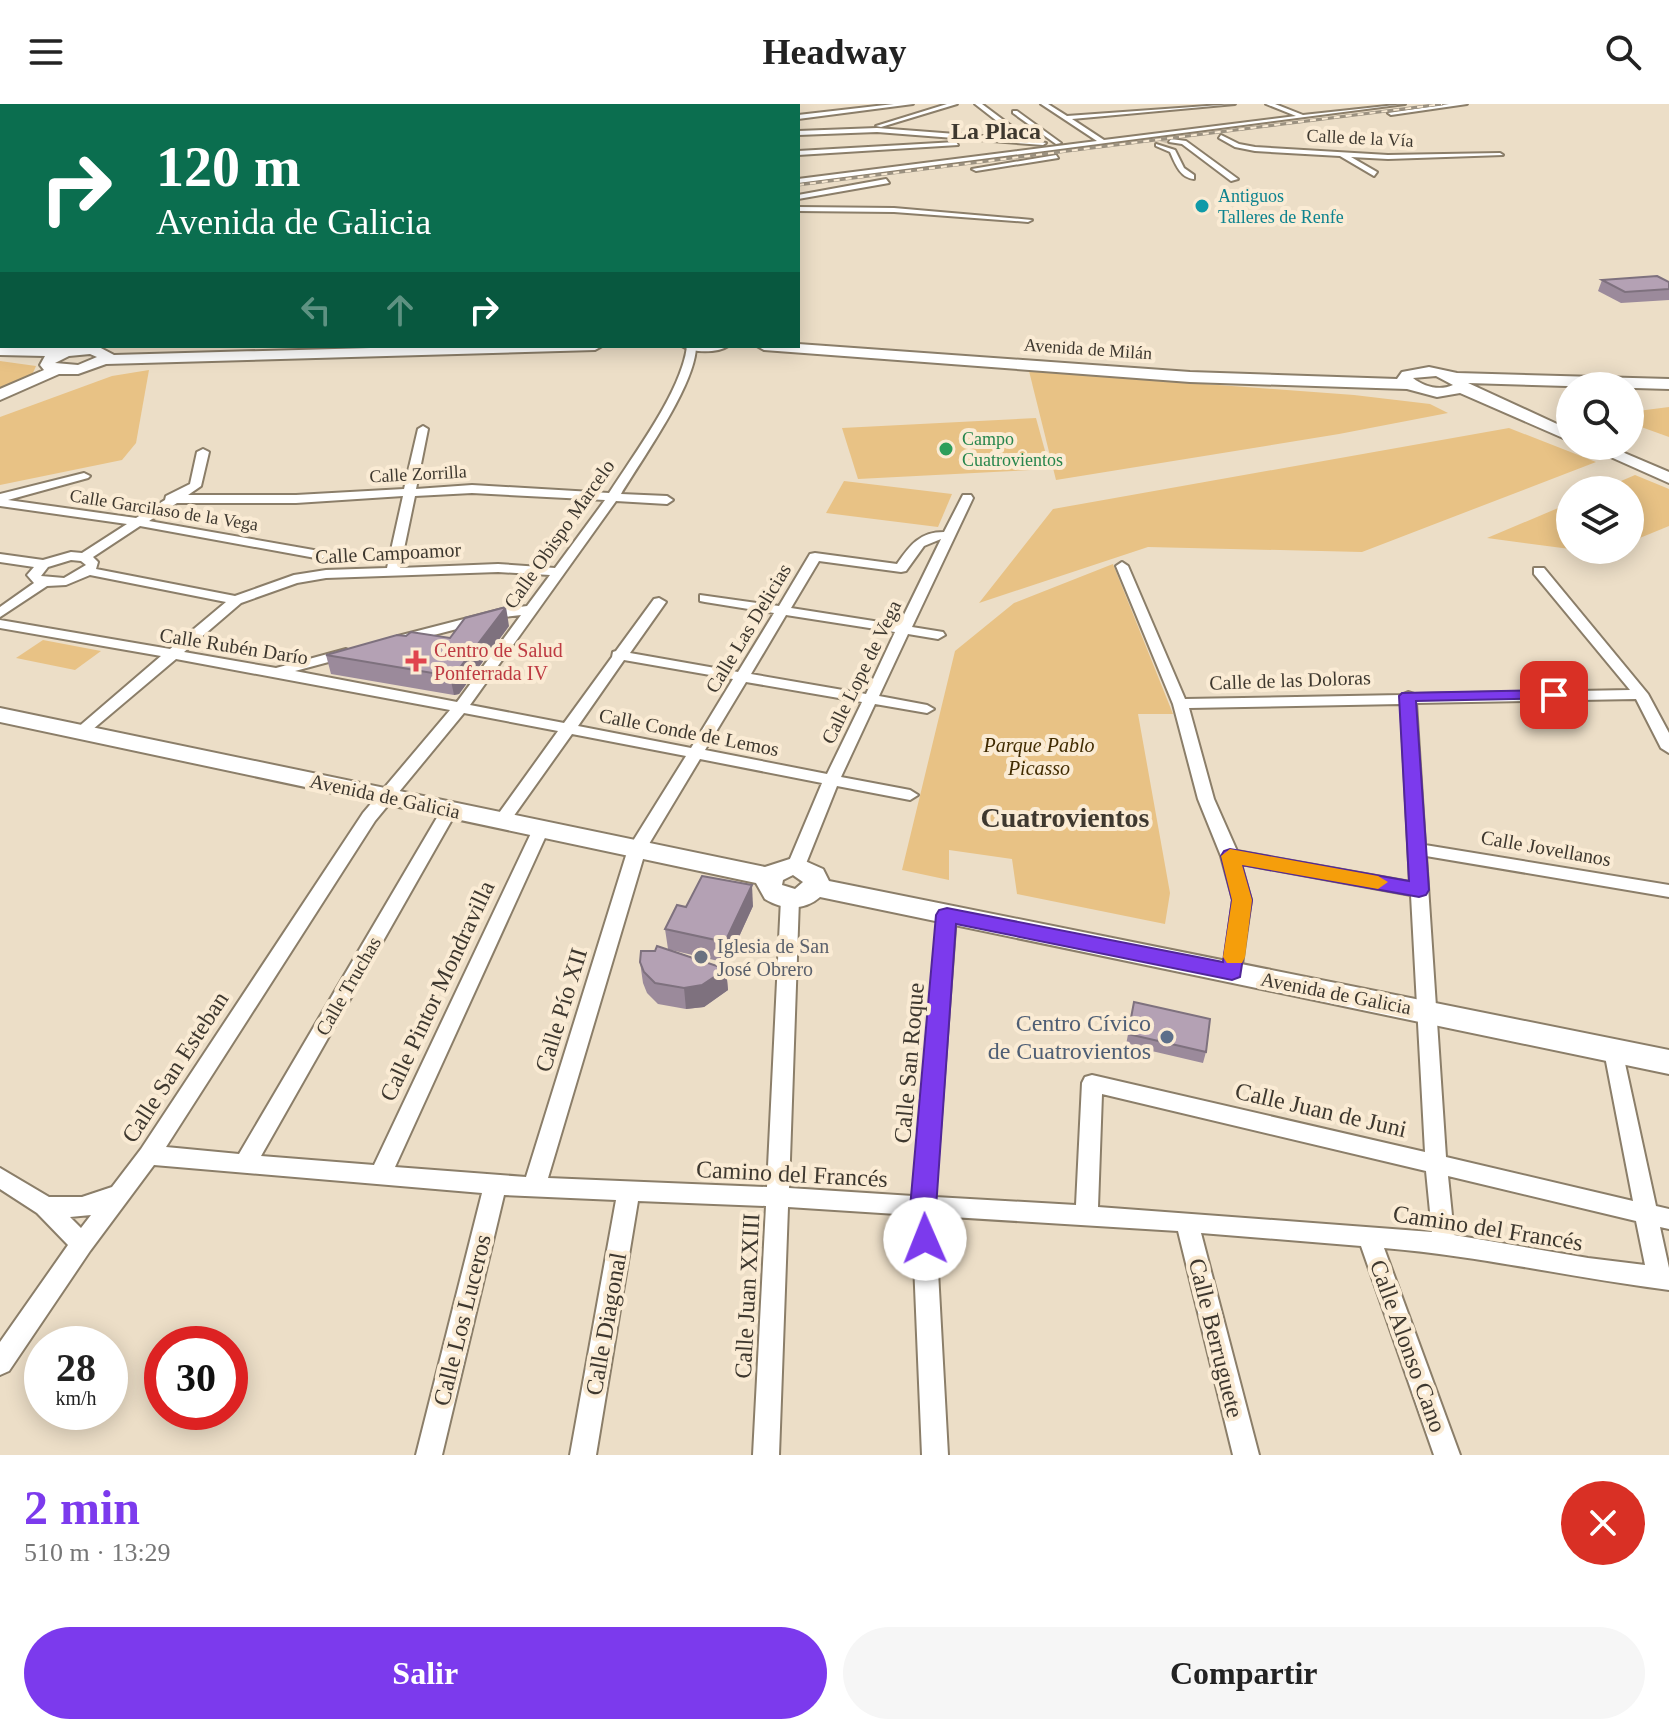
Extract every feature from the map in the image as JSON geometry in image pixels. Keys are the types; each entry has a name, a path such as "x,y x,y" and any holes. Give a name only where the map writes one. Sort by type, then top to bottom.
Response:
{"street":[{"path":"827,104 839,112"},
{"path":"800,120 910,104"},
{"path":"806,143 802,133 869,130 954,104"},
{"path":"978,104 1028,142"},
{"path":"1044,104 1103,142"},
{"path":"1120,104 1152,120"},
{"path":"1150,104 1179,117"},
{"path":"1065,118 1232,104"},
{"path":"1269,104 1305,116"},
{"path":"1336,104 1355,110"},
{"path":"954,171 1206,129 1402,104"},
{"path":"1209,139 1464,104"},
{"path":"1204,105 1249,124"},
{"path":"965,136 965,132 998,118 1017,114 1060,144"},
{"path":"800,120 869,130 1077,146"},
{"path":"1193,123 1206,129"},
{"path":"1166,126 1180,133"},
{"path":"869,130 905,168"},
{"path":"847,132 856,174"},
{"path":"965,136 990,157"},
{"name":"Calle de la Vía","path":"1221,137 1237,146 1255,149 1412,158 1500,155"},
{"path":"1158,139 1173,151 1181,169 1191,177"},
{"path":"800,181 1103,142 1196,140"},
{"path":"1177,142 1234,179"},
{"path":"800,153 851,146 885,148 973,143"},
{"path":"1338,153 1374,174"},
{"path":"800,197 893,180"},
{"path":"800,209 894,210 1028,220"},
{"name":"Avenida de Milán","path":"800,343 1187,370 1408,380"},
{"path":"0,354 79,369 105,352 265,348"},
{"path":"0,354 432,348"},
{"path":"690,352 710,348"},
{"name":"Avenida de Milán","path":"791,348 1190,377 1408,380"},
{"path":"0,395 52,365 66,352"},
{"name":"Calle Obispo Marcelo","path":"387,796 461,707 613,497 668,407 690,352"},
{"path":"1408,380 1435,392 1458,386 1669,384"},
{"path":"1458,386 1556,388"},
{"path":"1458,386 1556,430"},
{"path":"1494,404 1503,386"},
{"path":"1644,389 1669,390"},
{"path":"393,571 423,429"},
{"path":"84,557 170,499 195,486 203,452"},
{"path":"1627,460 1669,478"},
{"path":"0,500 84,476"},
{"name":"Calle Zorrilla","path":"170,499 296,499 472,489 667,500"},
{"name":"Calle Lope de Vega","path":"800,884 831,781 967,498"},
{"name":"Calle Garcilaso de la Vega","path":"0,500 321,555"},
{"name":"Calle Las Delicias","path":"637,849 815,557 901,568 919,540 933,534 948,536"},
{"path":"0,558 43,564 71,556 84,557 92,562 87,571"},
{"path":"43,564 34,575 44,582"},
{"path":"1122,566 1180,704 1206,799 1230,856 1242,900 1232,972"},
{"name":"Calle Campoamor","path":"81,732 236,600 294,579 326,574 498,568 559,572"},
{"path":"0,613 44,582 64,581 87,571 236,600"},
{"path":"1539,571 1641,694 1669,748"},
{"path":"705,598 938,635"},
{"path":"502,820 565,728 659,602"},
{"path":"381,644 503,613 530,610"},
{"name":"Calle Rubén Darío","path":"0,624 461,707"},
{"path":"276,672 366,648"},
{"path":"618,655 927,709"},
{"name":"Calle de las Doloras","path":"1180,704 1408,696 1641,694"},
{"path":"1408,696 1436,1163 1444,1243"},
{"name":"Calle Conde de Lemos","path":"461,707 910,795"},
{"name":"Avenida de Galicia","path":"0,715 770,877 769,887 774,893 800,884 1669,1062"},
{"name":"Calle San Esteban","path":"0,1363 82,1244 149,1155 369,817 387,796"},
{"name":"Calle Truchas","path":"246,1162 450,809"},
{"name":"Calle Pintor Mondravilla","path":"380,1175 541,829"},
{"name":"Calle Pío XII","path":"534,1187 637,849"},
{"name":"Calle Jovellanos","path":"1416,849 1669,891"},
{"path":"1230,856 1419,890"},
{"name":"Calle Juan XXIII","path":"766,1455 777,1197 800,884"},
{"name":"Calle San Roque","path":"935,1455 923,1208 947,915"},
{"path":"1614,1051 1646,1213 1664,1278"},
{"name":"Calle Juan de Juni","path":"1087,1216 1092,1083 1669,1219"},
{"name":"Camino del Francés","path":"149,1155 495,1185 777,1197 1187,1222 1444,1243 1588,1269 1664,1278"},
{"path":"0,1177 45,1206 82,1244"},
{"name":"Calle Los Luceros","path":"429,1455 495,1185"},
{"path":"45,1206 71,1208 102,1204 121,1193"},
{"name":"Calle Diagonal","path":"583,1455 628,1193"},
{"name":"Calle Berruguete","path":"1187,1222 1246,1455"},
{"name":"Calle Alonso Cano","path":"1369,1237 1447,1455"}],"green space":[{"path":"0,361 36,366 32,375 0,390"},
{"path":"149,370 136,443 122,460 0,485 0,417 112,376"},
{"path":"1029,371 1354,395 1430,404 1448,413 1056,480"},
{"path":"1669,407 1669,437 1644,428 1644,410"},
{"name":"Campo Cuatrovientos","path":"1036,418 1050,469 858,479 842,428"},
{"path":"1509,428 1556,446 1556,460 1596,462 1362,552 1148,547 979,603 1053,509"},
{"path":"1644,479 1669,489 1669,526 1644,536"},
{"name":"Campo Cuatrovientos","path":"844,481 952,494 938,527 826,513"},
{"path":"1556,509 1556,547 1487,538"},
{"name":"Parque Pablo Picasso","path":"1113,564 1173,714 1138,714 1170,893 1165,924 1017,894 1012,859 949,850 949,880 902,870 955,651 1014,603"},
{"path":"43,640 101,651 75,670 16,658"}],"building":[{"path":"1657,276 1669,282 1669,289 1625,292 1602,280"},
{"path":"506,607 455,674 450,676 326,655 397,635 406,636 411,632 450,638 465,618"},
{"path":"702,876 752,885 725,942 665,929 677,905 686,907"},
{"path":"657,946 726,969 702,985 684,988 655,983 644,972 640,962 641,951 655,951"},
{"name":"Centro Cívico de Cuatrovientos","path":"1134,1002 1210,1019 1206,1052 1128,1034"}],"tunnel":[{"path":"1161,138 1171,141"}],"railway":[{"path":"800,185 1442,104"}],"slow traffic":[{"path":"1234,957 1242,900 1230,856 1378,882"}],"place":[{"name":"Antiguos Talleres de Renfe","path":"1202,206"},
{"name":"Campo Cuatrovientos","path":"946,449"},
{"name":"Centro de Salud Ponferrada IV","path":"416,661"},
{"name":"Iglesia de San José Obrero","path":"701,957"},
{"name":"Centro Cívico de Cuatrovientos","path":"1167,1037"}],"district":[{"name":"La Placa","path":"996,131"},
{"name":"Cuatrovientos","path":"1065,817"}],"route":[{"path":"925,1239 923,1208 947,915 1232,972 1242,900 1230,856 1419,890 1408,696 1554,695"}]}
